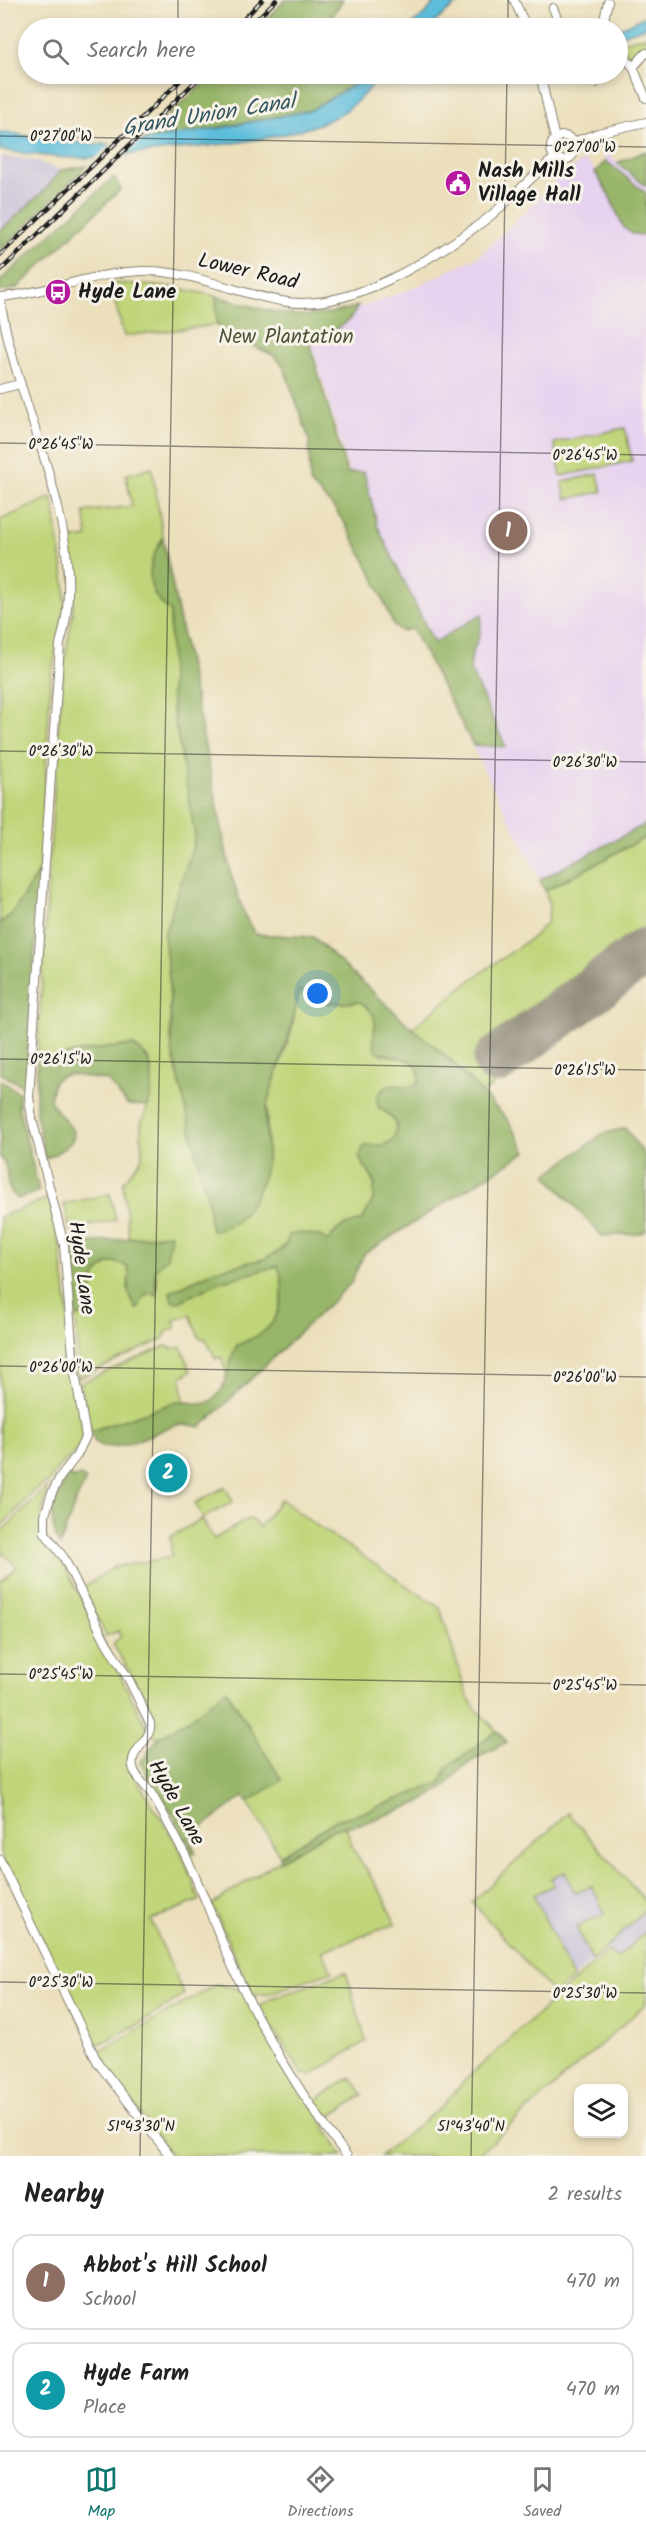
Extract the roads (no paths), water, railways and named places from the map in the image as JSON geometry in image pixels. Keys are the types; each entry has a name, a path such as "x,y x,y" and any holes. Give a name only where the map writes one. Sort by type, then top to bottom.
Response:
{"street":[{"path":"514,0 522,18"},
{"path":"604,18 608,2"},
{"path":"553,8 557,18"},
{"path":"633,67 646,53"},
{"path":"628,61 633,67 646,98"},
{"path":"542,84 555,139"},
{"path":"574,142 598,133 646,122"},
{"path":"566,136 574,142 575,151 571,158 564,160 555,158 550,146 555,139 566,136"},
{"name":"Lower Road","path":"0,297 141,271 170,273 282,302 305,304 346,295 416,267 484,221 555,158"},
{"name":"Hyde Lane","path":"0,297 20,384 56,498 70,586 67,622 60,644 29,1097 32,1119 64,1245 74,1368 86,1436 77,1455 64,1470 51,1495 45,1515 45,1533 64,1558 150,1723 151,1730 148,1738 134,1756 132,1764 135,1772 150,1792 183,1851 238,1976 273,2045 319,2118 347,2156"},
{"path":"0,389 20,384"},
{"path":"0,1860 98,2063 170,2156"}],"water":[{"path":"436,0 468,0 454,6 440,18 420,18"},
{"path":"646,16 646,27 628,33 628,24"},
{"path":"373,84 346,110 331,119 270,137 95,158 55,157 0,150 0,132 78,142 118,144 226,127 311,110 353,85"}],"railway":[{"path":"245,18 262,0"},
{"path":"258,18 276,0"},
{"path":"0,255 177,84"},
{"path":"0,271 193,84"}],"place":[{"name":"Nash Mills Village Hall","path":"458,183"},
{"name":"Hyde Lane","path":"58,292"},
{"name":"Abbot's Hill School","path":"508,531"},
{"name":"Hyde Farm","path":"168,1473"}],"water label":[{"name":"Grand Union Canal","path":"209,116"}],"park label":[{"name":"New Plantation","path":"286,337"}]}
